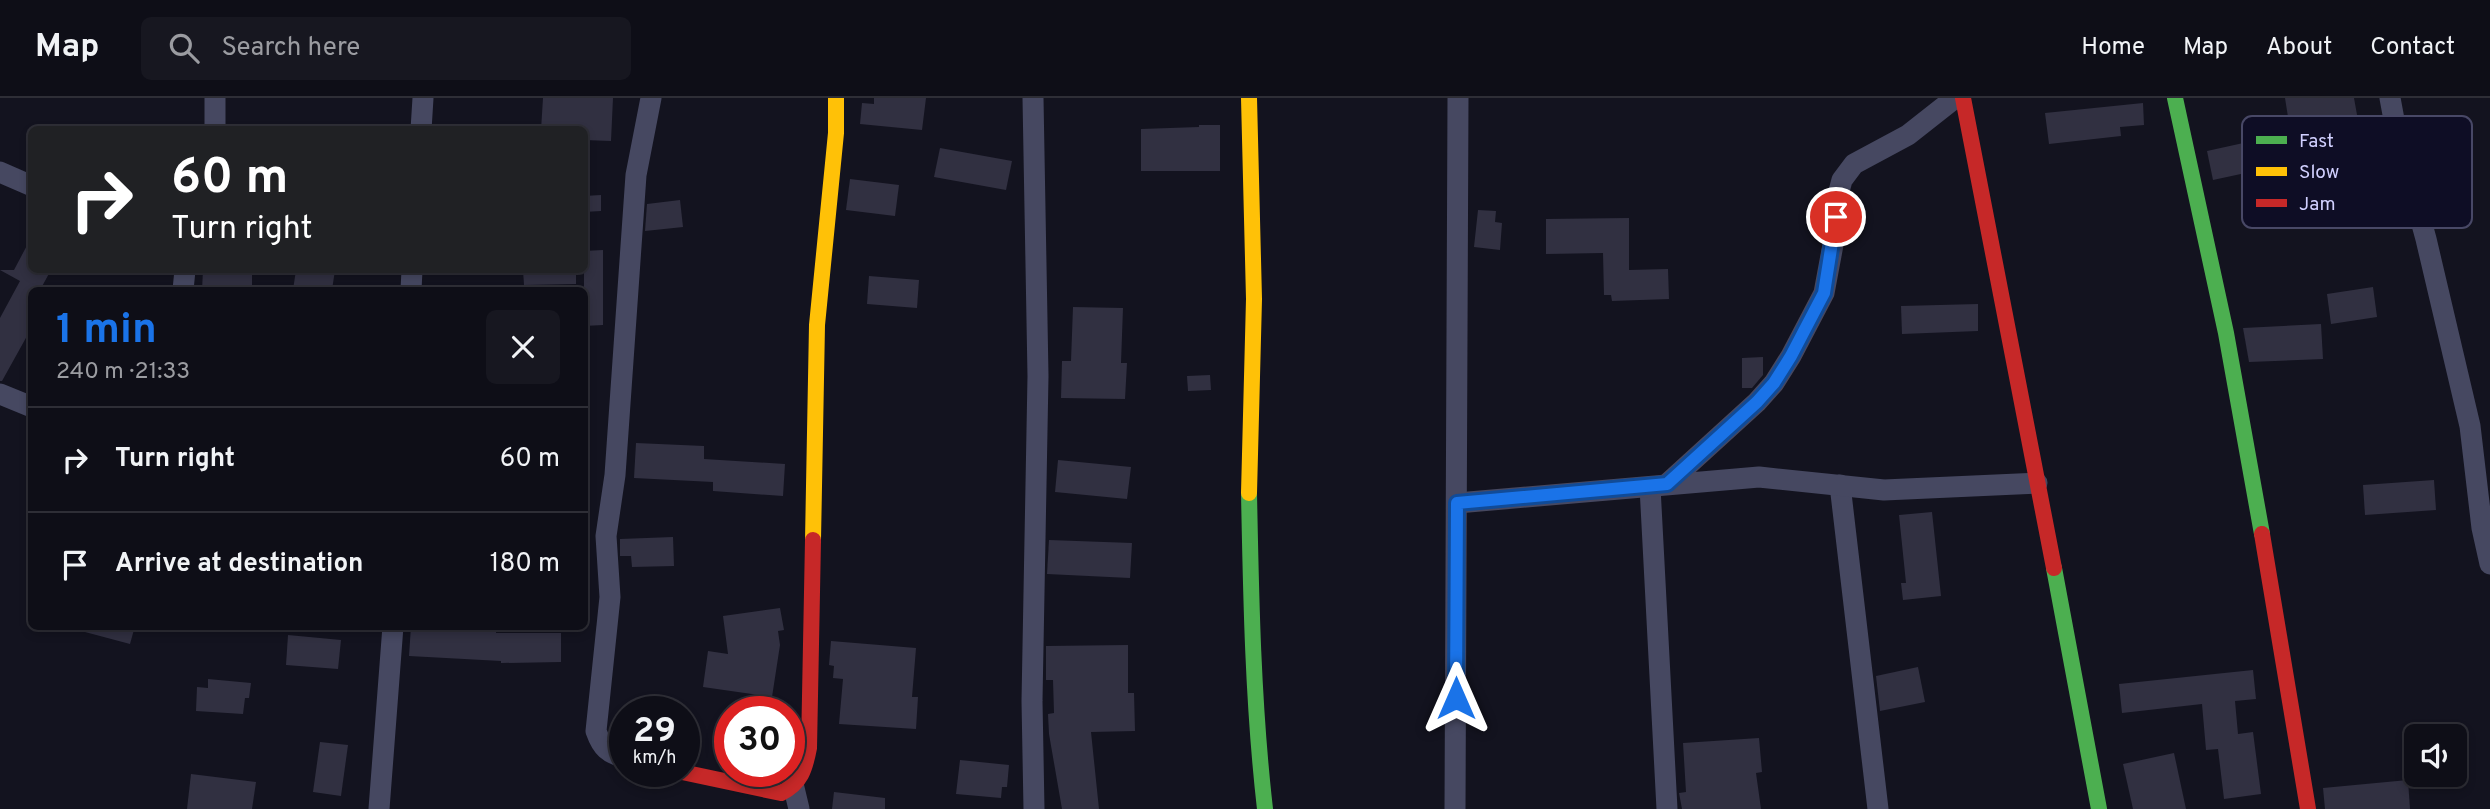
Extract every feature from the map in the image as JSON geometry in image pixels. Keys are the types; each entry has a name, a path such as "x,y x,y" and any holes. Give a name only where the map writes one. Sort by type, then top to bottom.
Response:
{"street":[{"path":"215,98 215,126"},
{"path":"421,126 423,98"},
{"path":"609,753 601,745 596,732 610,597 606,536 615,475 636,175 651,98"},
{"path":"700,776 781,793 797,799 803,773 808,748 817,325 836,134 836,98"},
{"path":"1033,98 1038,376 1032,701 1034,809"},
{"path":"1249,98 1254,299 1249,491 1251,624 1257,740 1265,809"},
{"path":"1455,809 1458,98"},
{"path":"1659,486 1757,402 1774,383 1791,356 1824,293 1835,234 1837,199 1842,180 1854,164 1908,135 1955,98"},
{"path":"1963,98 2099,809"},
{"path":"2175,98 2243,421 2308,809"},
{"path":"2390,98 2393,116"},
{"path":"0,172 28,184"},
{"path":"2423,228 2470,426 2482,528 2490,564"},
{"path":"0,394 28,405"},
{"path":"1457,503 1759,477 1884,489 2037,483"},
{"path":"1840,485 1878,809"},
{"path":"1659,486 1667,809"},
{"path":"379,809 393,630"}],"building":[{"path":"543,98 613,98 611,141 588,140 588,126 541,126"},
{"path":"874,98 926,98 922,130 860,124 862,103 874,104"},
{"path":"2285,98 2354,98 2357,116 2288,116"},
{"path":"2143,103 2144,125 2120,127 2121,136 2049,144 2045,113"},
{"path":"1220,125 1220,171 1141,171 1141,129"},
{"path":"2242,143 2242,174 2213,180 2207,151"},
{"path":"940,148 1012,161 1006,190 934,177"},
{"path":"850,179 899,185 895,216 846,210"},
{"path":"601,195 601,211 588,212 588,196"},
{"path":"680,200 683,227 645,231 647,204"},
{"path":"1478,210 1496,211 1495,222 1502,223 1500,250 1474,247"},
{"path":"1629,218 1629,270 1668,269 1669,299 1612,301 1611,295 1604,295 1603,253 1546,254 1546,219"},
{"path":"28,244 28,273 49,273 42,287 28,287 28,334 0,381 0,318 20,281 0,270 14,270"},
{"path":"603,250 603,325 588,326 588,287 584,287 584,273 588,273 588,251"},
{"path":"203,273 252,273 252,287 202,287"},
{"path":"296,273 335,273 332,287 293,287"},
{"path":"523,273 576,273 576,284 524,285"},
{"path":"869,276 919,280 917,308 867,304"},
{"path":"2373,287 2377,317 2331,324 2327,294"},
{"path":"1978,304 1978,331 1902,334 1901,306"},
{"path":"1073,307 1123,308 1121,363 1127,363 1125,399 1061,398 1062,361 1071,361"},
{"path":"2321,324 2323,359 2249,362 2243,328"},
{"path":"1763,357 1763,375 1752,388 1742,388 1742,358"},
{"path":"1210,375 1211,390 1188,391 1187,376"},
{"path":"636,443 704,446 704,459 785,464 783,496 713,491 713,482 634,478"},
{"path":"1058,460 1131,467 1127,499 1055,492"},
{"path":"2434,480 2436,510 2365,515 2363,485"},
{"path":"1932,512 1941,596 1903,600 1901,583 1906,583 1899,515"},
{"path":"673,537 674,566 632,567 631,556 620,556 620,539"},
{"path":"1049,540 1132,543 1130,578 1047,574"},
{"path":"780,608 784,630 778,631 780,645 772,696 703,687 708,651 728,654 723,616"},
{"path":"85,630 134,630 130,644"},
{"path":"411,630 561,633 561,662 501,663 409,656"},
{"path":"288,635 341,640 338,669 286,665"},
{"path":"831,641 916,648 912,697 918,697 916,729 839,724 843,679 833,678 834,666 829,665"},
{"path":"1128,645 1128,693 1134,693 1135,731 1091,732 1099,809 1062,809 1049,734 1048,714 1054,713 1053,680 1046,680 1046,646"},
{"path":"1918,667 1925,702 1880,711 1876,676"},
{"path":"2253,670 2256,699 2235,701 2238,734 2253,732 2261,794 2224,799 2218,749 2206,750 2202,704 2122,713 2119,684"},
{"path":"208,679 251,683 243,714 196,711 197,687 208,688"},
{"path":"1759,738 1762,772 1756,773 1761,809 1682,809 1679,793 1686,792 1683,743"},
{"path":"320,742 348,745 341,796 313,792"},
{"path":"2174,753 2186,809 2133,809 2123,764"},
{"path":"960,760 1009,765 1007,787 1002,787 1001,798 956,794"},
{"path":"191,774 256,782 252,809 187,809"},
{"path":"2404,780 2404,787 2408,787 2410,809 2325,809 2323,788"},
{"path":"834,792 885,798 885,809 832,809"}],"traffic: fast":[{"path":"2175,98 2226,333 2262,534"},
{"path":"1249,493 1255,691 1265,809"},
{"path":"2054,568 2099,809"}],"traffic: slow":[{"path":"813,540 817,325 836,133 836,98"},
{"path":"1249,98 1254,299 1249,493"}],"traffic: jam":[{"path":"1963,98 2054,568"},
{"path":"2262,534 2308,809"},
{"path":"700,776 781,793 801,775 809,748 813,540"}],"route":[{"path":"1456,698 1457,503 1667,484 1757,402 1774,383 1824,293 1836,217"}]}
